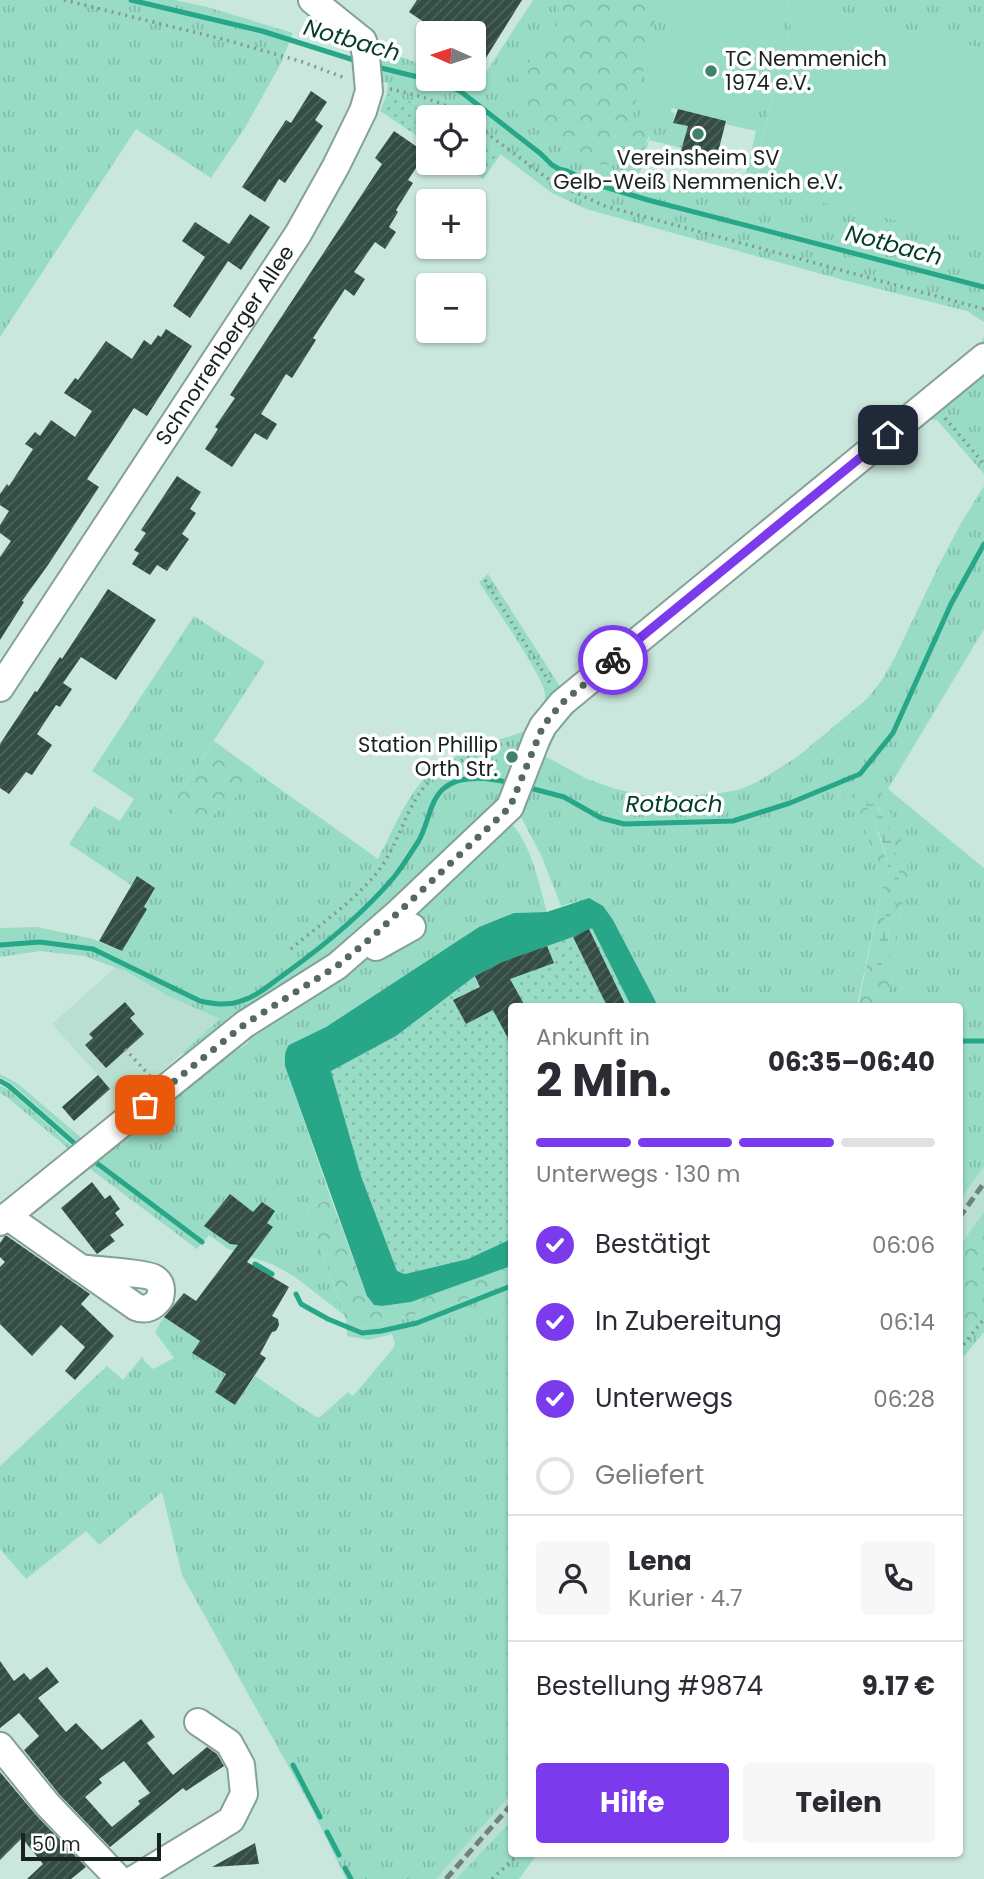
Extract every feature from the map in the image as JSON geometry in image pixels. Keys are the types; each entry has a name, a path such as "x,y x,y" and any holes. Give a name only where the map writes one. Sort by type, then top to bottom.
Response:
{"street":[{"name":"Schnorrenberger Allee","path":"0,688 298,234 363,111 368,96 363,41 312,0"},
{"path":"317,980 380,929 508,809 543,726 562,703 984,357"},
{"path":"80,1268 3,1219 245,1024 412,927"},
{"path":"134,1879 231,1820 244,1794 241,1765 229,1743 198,1722"},
{"path":"0,1746 47,1804 119,1879"}],"path":[{"path":"64,0 226,40 303,62 339,76"},
{"path":"388,89 444,105"},
{"path":"486,133 554,183 605,206 984,309"},
{"path":"930,401 984,464"},
{"path":"485,580 562,703"},
{"path":"291,949 378,872 394,846 417,797 433,778 453,764 500,744 514,742 532,750"},
{"path":"125,1049 153,1079"},
{"path":"963,1345 984,1320"},
{"path":"492,1879 516,1857"}],"shaded area":[{"path":"589,898 603,906 656,1003 630,1003 592,928 502,962 475,976 396,1036 331,1071 361,1176 397,1271 405,1274 468,1259 508,1240 508,1267 411,1302 374,1305 367,1296 285,1066 287,1048 326,1027 479,927 514,913 547,912"},
{"path":"116,967 168,996 221,1019 124,1104 52,1024"},
{"path":"984,1166 984,1212 963,1241 963,1196"},
{"path":"508,1797 508,1824 456,1879 436,1879"}],"green space":[{"path":"0,0 175,0 293,33 280,65 246,126 211,178 136,129 0,337"},
{"path":"533,0 561,0 555,30 518,79 610,165 628,161 649,140 637,183 675,185 713,177 744,183 756,131 725,124 726,121 744,125 754,87 768,90 789,0 984,0 984,49 797,2 751,184 984,242 984,322 967,311 843,280 586,209 552,193 486,143 486,105 421,105 387,94 388,83 380,81 376,59 379,52 385,51 416,62 416,91 486,91 486,72"},
{"path":"561,0 660,0 632,118 647,123 651,126 651,132 643,148 628,161 610,165 596,164 574,157 514,111 530,89 517,79 554,30"},
{"path":"660,0 673,0 659,56 655,55 667,124 670,112 675,113 673,123 688,126 682,148 649,140 651,126 631,119"},
{"name":"TC Nemmenich 1974 e.V.","path":"673,0 789,0 768,90 754,87 744,125 672,108 667,124 639,117 654,55 659,55"},
{"path":"797,2 984,49 984,242 751,185"},
{"path":"387,94 421,105 416,105 416,135 380,111"},
{"path":"486,143 501,154 486,175"},
{"path":"984,336 984,350 573,686 508,795 372,929 192,1054 182,1053 220,1019 168,996 125,971 84,956 40,951 0,957 0,928 37,927 93,939 121,951 155,888 137,876 131,885 69,844 94,806 120,821 134,799 92,771 194,616 265,662 164,817 206,820 262,776 378,859 408,801 431,772 463,753 529,729 544,704 543,685 479,582 488,574 561,688 978,351"},
{"path":"984,365 984,474 937,420 926,419 591,694 557,732 545,756 587,779 648,796 721,793 757,782 797,757 867,699 882,680 961,523 984,486 984,629 888,789 984,868 984,1166 963,1196 963,1003 883,1003 899,960 897,931 909,875 879,788 833,801 858,808 883,884 858,1003 656,1003 613,920 578,901 561,906 542,857 519,813 518,804 563,715"},
{"path":"214,741 262,776 206,820 193,824 164,817"},
{"path":"879,787 900,834 909,875 897,931 899,960 883,1003 859,1003 883,884 858,808 831,801","holes":["878,807 893,839 898,863 898,887 888,930 891,952 883,956 882,969 876,970 889,887 886,861 873,817"]},
{"path":"870,799 878,808 890,832 899,873 897,898 889,930 891,952 888,956 883,956 882,969 879,972 876,970 877,959 888,900 889,878 881,840 867,806 867,800"},
{"path":"510,822 529,852 547,912 514,913 479,927 326,1027 290,1045 285,1054 285,1066 331,1199 307,1208 344,1315 295,1277 274,1265 228,1249 209,1235 197,1249 85,1165 230,1047 233,1053 249,1042 246,1033 376,953"},
{"path":"593,927 630,1003 508,1003 508,1240 468,1259 405,1274 397,1271 361,1176 331,1071 396,1036 475,976 502,962"},
{"path":"0,1074 17,1083 84,1140 79,1143 11,1083 0,1077"},
{"path":"0,1086 8,1089 74,1148 71,1151 0,1093"},
{"path":"331,1199 367,1296 374,1305 411,1302 508,1267 508,1283 453,1304 365,1328 346,1320 307,1208"},
{"path":"984,1212 984,1310 963,1335 963,1241"},
{"path":"508,1283 508,1797 436,1879 346,1879 312,1809 182,1575 162,1492 99,1545 86,1531 26,1579 0,1549 0,1466 107,1366 123,1380 143,1356 144,1361 153,1369 174,1358 155,1332 164,1317 200,1341 193,1353 226,1374 235,1405 255,1376 316,1417 320,1417 348,1392 353,1396 395,1344 392,1334 369,1340 347,1336 346,1320 365,1328 453,1304"},
{"path":"984,1310 984,1332 963,1357 963,1335"},
{"path":"508,1824 508,1857 535,1857 519,1879 456,1879"}],"building":[{"path":"417,0 522,0 486,58 486,21 422,21 409,12"},
{"path":"311,91 327,102 315,120 323,126 285,183 279,179 265,202 242,187 286,120 291,123"},
{"name":"Vereinsheim SV Gelb-Weiß Nemmenich e.V.","path":"678,109 726,121 716,160 681,151 688,126 673,123"},
{"path":"394,131 416,146 416,168 408,180 413,183 389,227 396,232 385,249 375,242 354,272 365,279 354,296 345,289 313,338 316,340 292,378 286,374 261,414 277,424 267,440 255,433 232,467 205,449 218,429 215,427 235,398 230,395 382,164 375,158"},
{"path":"250,214 270,227 241,270 228,261 190,318 173,306 205,257 182,241 195,222 229,244"},
{"path":"166,329 192,346 147,416 134,408 87,479 99,487 22,601 24,602 0,640 0,557 11,541 0,533 0,525 9,511 0,505 0,494 7,484 9,486 33,449 25,444 35,432 40,436 51,420 75,437 92,411 64,393 75,378 78,380 106,341 132,359 144,340 151,345"},
{"path":"177,476 201,492 190,509 196,513 182,534 189,539 167,571 157,565 150,575 132,564 139,553 134,550 146,533 141,530"},
{"path":"108,589 156,620 116,680 81,657 63,683 72,689 60,707 56,705 37,734 52,745 32,775 26,772 9,794 0,788 0,744 35,691 37,692 60,657 62,659"},
{"path":"137,876 155,888 144,907 147,909 122,951 99,941"},
{"path":"589,929 625,1003 606,1003 573,937"},
{"path":"547,946 554,963 510,979 523,1003 508,1003 508,1038 493,1010 466,1024 453,1000 480,987 475,976 502,962"},
{"path":"125,1002 135,1014 130,1018 144,1034 106,1068 85,1045 93,1038 89,1034"},
{"path":"98,1075 110,1089 74,1121 62,1107"},
{"path":"92,1182 105,1199 110,1195 120,1209 115,1213 124,1225 110,1235 115,1241 97,1254 61,1208"},
{"path":"230,1194 253,1212 262,1202 275,1211 267,1223 273,1227 247,1262 289,1287 272,1316 278,1319 279,1325 260,1354 266,1358 235,1405 215,1392 226,1374 192,1353 200,1341 164,1317 184,1293 196,1301 238,1245 230,1244 204,1226"},
{"path":"5,1236 90,1294 81,1304 114,1336 75,1380 65,1371 85,1347 61,1325 32,1356 0,1324 0,1267 5,1262 0,1257 0,1243"},
{"path":"0,1661 14,1681 24,1673 30,1680 47,1667 59,1682 38,1698 66,1732 76,1723 102,1750 141,1719 155,1737 147,1743 173,1775 207,1747 217,1754 224,1766 186,1791 183,1788 110,1847 59,1794 24,1750 39,1736 19,1713 0,1728","holes":["124,1761 150,1793 112,1827 85,1797 102,1783 99,1779"]},
{"path":"0,1772 36,1815 86,1867 71,1879 27,1879 43,1864 22,1838 0,1860"},
{"path":"255,1843 259,1864 212,1867"}],"waterway":[{"name":"Notbach","path":"131,0 262,31 357,61"},
{"name":"Notbach","path":"373,66 430,80 460,91 552,165 595,184 984,287"},
{"name":"Rotbach","path":"526,787 564,797 601,818 624,824 733,821 790,803 860,774 893,733 951,604 984,544"},
{"name":"Rotbach","path":"0,945 40,942 93,949 200,1001 220,1004 241,1001 265,989 315,951 382,891 418,842 438,794 443,789 466,779 510,783"},
{"path":"963,1041 984,1041"},
{"path":"0,1081 81,1149"},
{"path":"90,1158 202,1242"},
{"path":"255,1264 272,1274"},
{"path":"296,1294 301,1304 362,1333 417,1323 508,1287"},
{"path":"293,1765 320,1817"},
{"path":"327,1832 339,1855"},
{"path":"345,1868 351,1879"}],"railway":[{"path":"963,1212 984,1183"},
{"path":"446,1879 508,1808"}],"way so far":[{"path":"145,1105 245,1024 337,966 371,938 510,807 543,726 562,703 613,660"}],"place":[{"name":"TC Nemmenich 1974 e.V.","path":"711,71"},
{"name":"Vereinsheim SV Gelb-Weiß Nemmenich e.V.","path":"698,134"},
{"name":"Station Phillip Orth Str.","path":"512,757"}],"route":[{"path":"613,660 888,435"}]}
